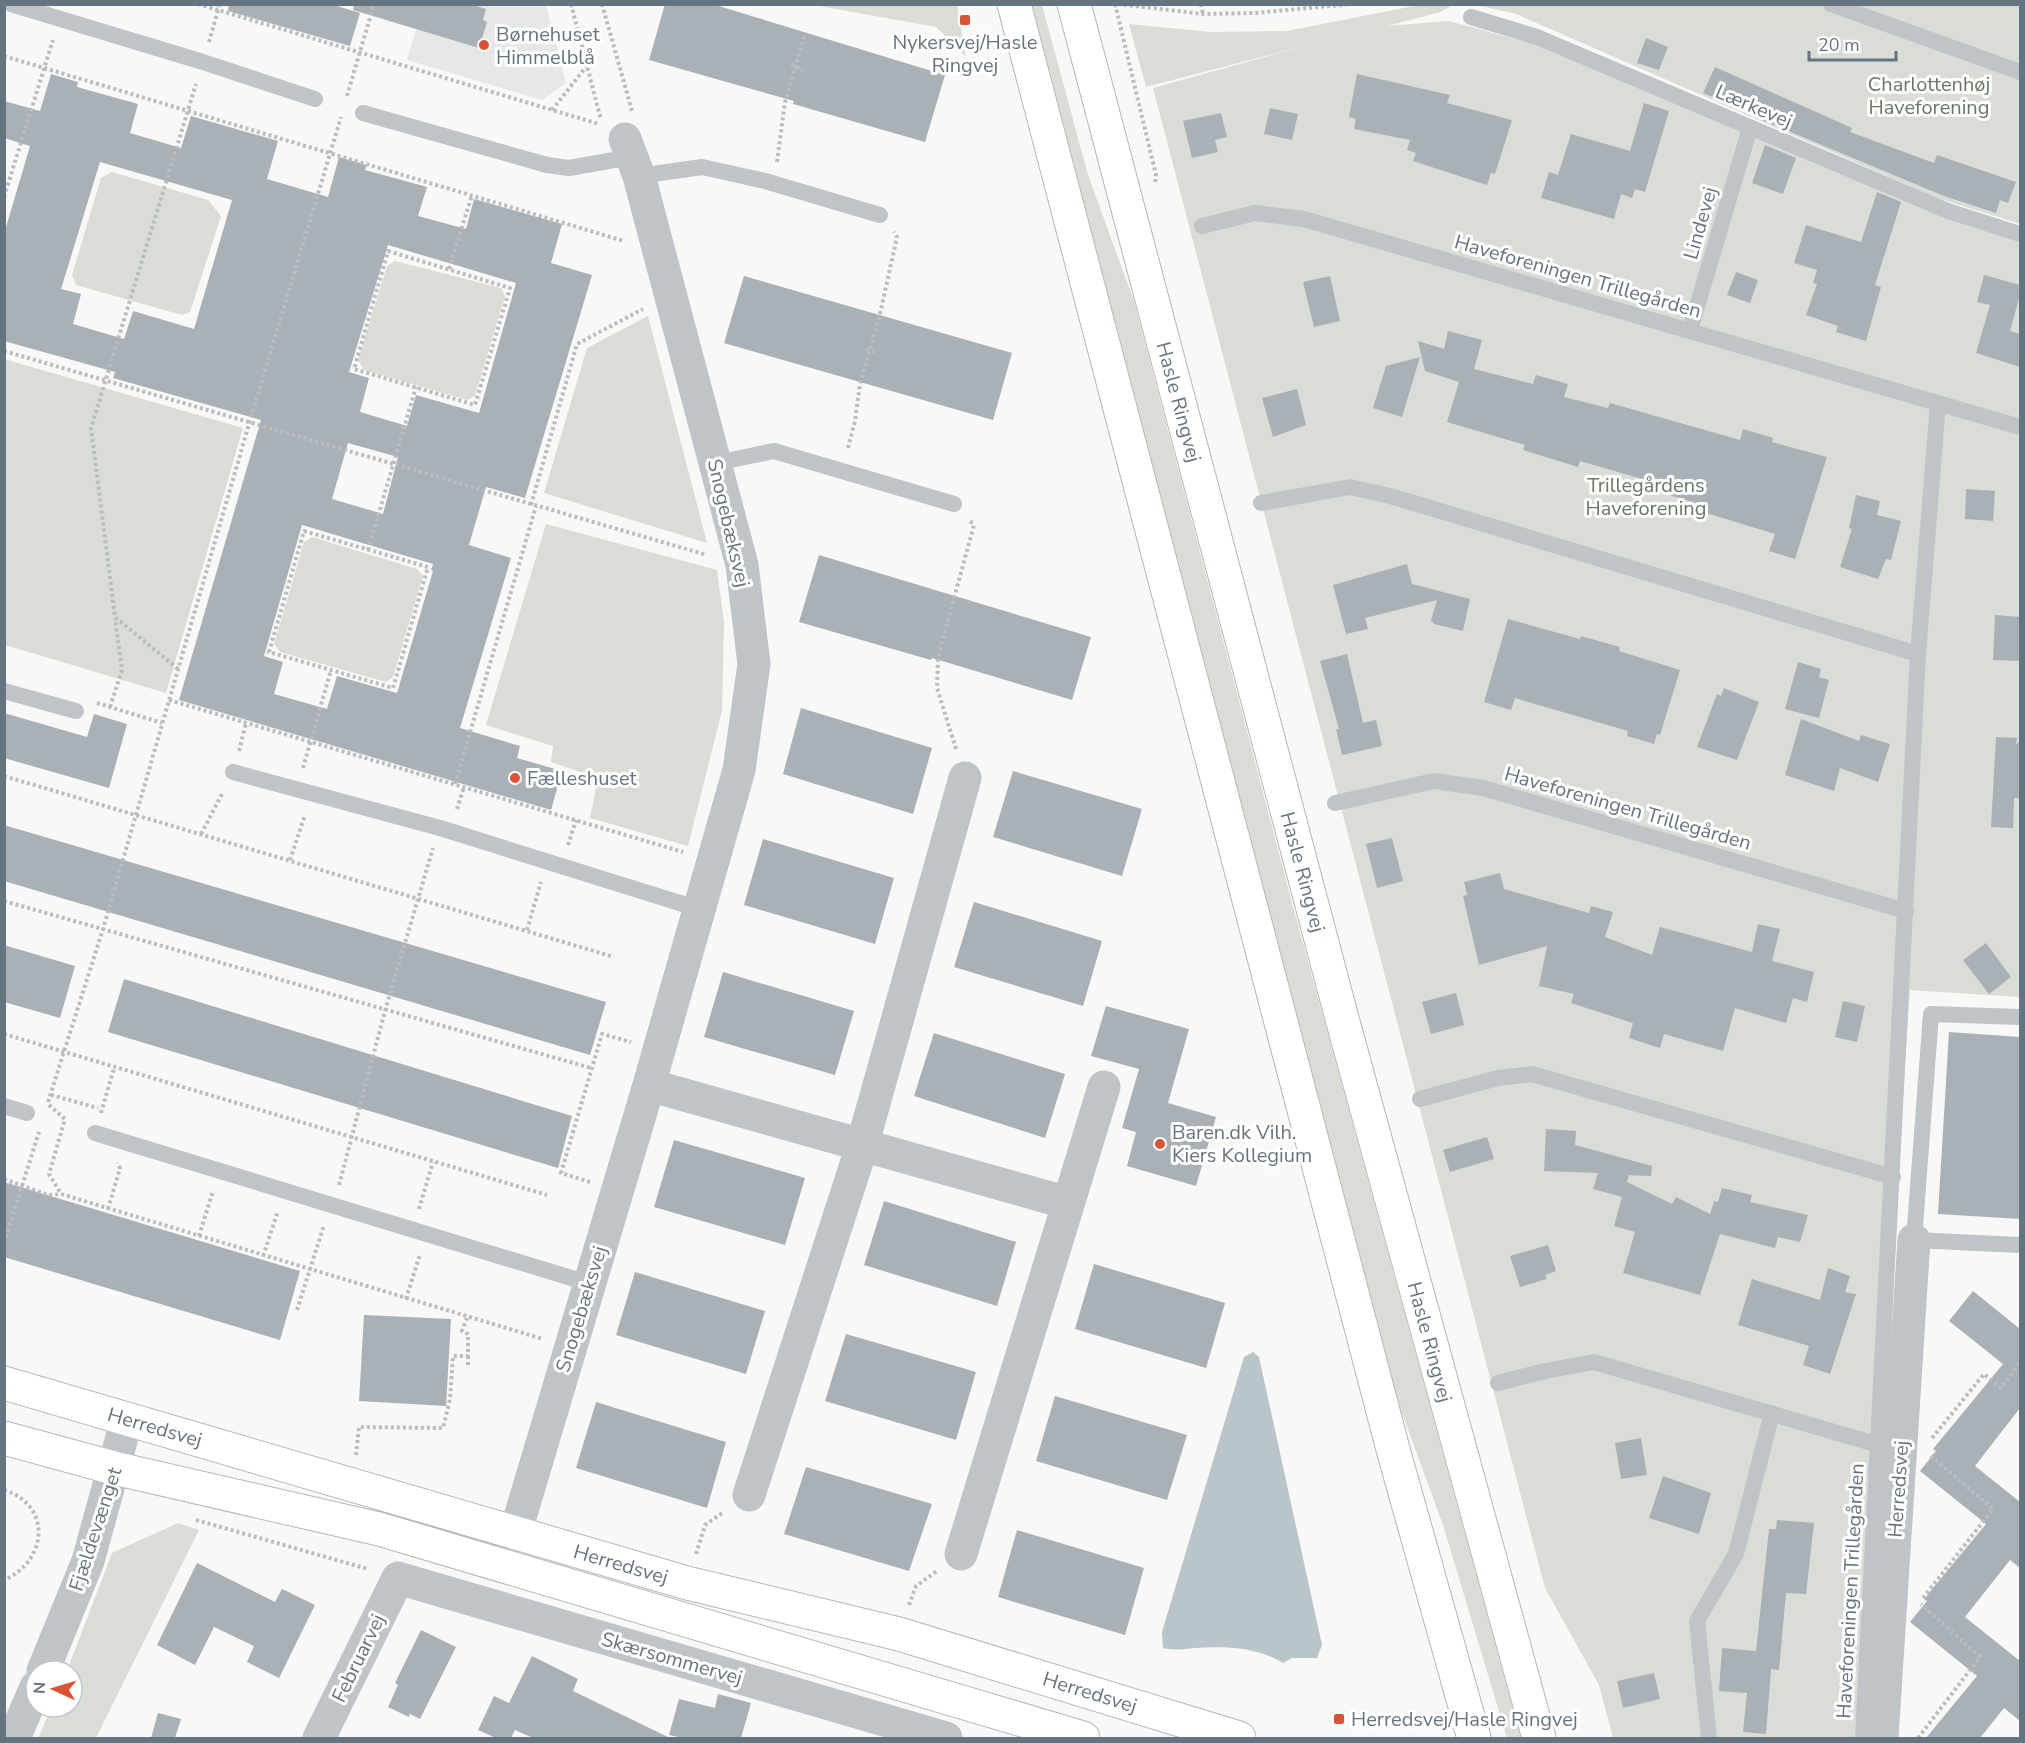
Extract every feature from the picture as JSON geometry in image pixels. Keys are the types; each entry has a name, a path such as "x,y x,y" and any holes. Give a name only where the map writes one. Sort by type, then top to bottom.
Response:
{"main road":[{"path":"1014,4 1388,1430 1474,1738"},
{"name":"Hasle Ringvej","path":"1074,4 1340,1011 1539,1738"},
{"name":"Herredsvej","path":"4,1383 687,1583 899,1634 1239,1738"},
{"name":"Herredsvej","path":"4,1438 114,1468 379,1529 1083,1738"}],"street":[{"name":"Snogebæksvej","path":"514,1534 649,1085 739,770 754,664 742,565 671,295 632,158"},
{"path":"749,1495 862,1146 965,778"},
{"path":"649,1085 1068,1203"},
{"path":"961,1554 1104,1087"},
{"name":"Herredsvej","path":"1882,1738 1914,1240"},
{"name":"Fjældevænget","path":"48,1659 88,1561 127,1419"},
{"name":"Februarvej","path":"319,1738 398,1578"},
{"name":"Skærsommervej","path":"398,1578 946,1738"},
{"path":"14,1738 24,1715"}],"lane":[{"path":"11,4 203,62 315,99"},
{"path":"1831,4 2020,72"},
{"name":"Lærkevej","path":"1471,17 1537,37 1948,211 2020,234"},
{"path":"363,113 547,165 569,168 632,158 702,167 773,183 880,215"},
{"name":"Lindevej","path":"1690,330 1750,128"},
{"name":"Haveforeningen Trillegården","path":"1202,226 1256,213 1304,219 2020,427"},
{"name":"Haveforeningen Trillegården","path":"1863,1738 1918,654 1938,403"},
{"path":"716,463 774,451 842,469 954,504"},
{"path":"1262,504 1350,487 1390,496 1918,654"},
{"path":"4,691 76,711"},
{"path":"233,772 440,828 699,909"},
{"name":"Haveforeningen Trillegården","path":"1335,803 1434,782 1483,788 1906,911"},
{"path":"2020,1017 1931,1014 1914,1240 2020,1245"},
{"path":"1420,1099 1498,1078 1532,1074 1893,1177"},
{"path":"4,1107 27,1113"},
{"path":"95,1133 588,1283"},
{"name":"Haveforeningen Trillegården","path":"1498,1383 1594,1362 1879,1445"},
{"path":"1709,1738 1697,1622 1736,1554 1772,1413"}],"path":[{"path":"198,4 602,126 571,4"},
{"path":"110,707 122,670 91,428 219,4"},
{"path":"45,1113 104,929 249,424 374,4"},
{"path":"602,4 633,114 632,158"},
{"path":"1118,4 1203,14 1255,13 1352,4"},
{"path":"1201,4 1203,14"},
{"path":"4,197 59,19"},
{"path":"773,183 785,102 805,33"},
{"path":"4,56 659,251"},
{"path":"791,64 803,71"},
{"path":"552,110 586,66"},
{"path":"449,269 472,195"},
{"path":"842,469 855,421 868,350 897,237 880,215"},
{"path":"388,252 449,269 510,288 475,405 354,369 388,252"},
{"path":"455,784 534,506 577,344 671,295"},
{"path":"868,350 877,353"},
{"path":"4,351 249,424 742,565"},
{"path":"368,550 416,387"},
{"path":"954,504 974,525 938,657 937,688 965,778"},
{"path":"304,531 368,550 428,567 393,688 269,652 304,531"},
{"path":"115,617 178,669"},
{"path":"311,742 331,670"},
{"path":"169,700 713,861"},
{"path":"76,711 88,701 162,723"},
{"path":"201,834 233,772"},
{"path":"4,776 614,957"},
{"path":"290,860 312,793"},
{"path":"297,1310 321,1231 333,1206 385,1011 440,828"},
{"path":"526,930 547,861"},
{"path":"4,901 591,1068"},
{"path":"4,1034 351,1139 547,1195"},
{"path":"616,1190 561,1173 591,1068 602,1034 659,1050"},
{"path":"108,1209 120,1168 95,1133 114,1068"},
{"path":"51,1095 102,1110"},
{"path":"48,1103 65,1119 49,1174 61,1194"},
{"path":"4,1243 42,1124"},
{"path":"406,1299 433,1162"},
{"path":"199,1236 219,1171"},
{"path":"4,1179 48,1195 61,1194 569,1347"},
{"path":"263,1256 284,1191"},
{"path":"467,1318 462,1331 468,1334 468,1366"},
{"path":"353,1486 359,1427 443,1428 450,1399 453,1356 468,1356"},
{"path":"1930,1441 1983,1374 2001,1388 2020,1363"},
{"path":"1918,1738 1980,1657 1919,1603 1993,1509 1924,1449"},
{"path":"4,1490 13,1493 28,1504 38,1523 39,1544 17,1575 4,1580"},
{"path":"687,1583 705,1525 749,1495"},
{"path":"899,1634 915,1586 961,1554"}],"shaded area":[{"name":"Børnehuset Himmelblå","path":"388,5 546,5 566,83 542,100 407,60 416,29 384,20"},
{"path":"1253,1352 1259,1357 1322,1645 1317,1658 1292,1658 1283,1663 1263,1654 1241,1649 1217,1647 1176,1650 1163,1648 1162,1632 1244,1357"}],"green space":[{"path":"814,5 957,5 966,57 936,27"},
{"path":"1032,5 1042,5 1088,175 1134,301 1292,903 1521,1738 1507,1738 1443,1525 1397,1399"},
{"name":"Trillegårdens Haveforening","path":"1419,5 1454,5 1440,12 1387,26 1449,21 1544,47 2020,240 2020,997 1910,990 1861,1738 1613,1738 1599,1685 1545,1588 1153,88 1304,46 1146,87 1129,24 1210,32 1287,31"},
{"name":"Charlottenhøj Haveforening","path":"1476,5 2020,5 2020,224 1937,198 1516,14"},
{"path":"112,172 208,200 221,216 190,312 182,315 76,285 72,275 101,178"},
{"path":"395,261 501,288 505,296 475,396 467,400 364,370 358,360 387,266"},
{"path":"648,316 707,543 544,493 587,348"},
{"path":"4,359 243,428 166,693 5,645"},
{"path":"546,524 717,570 724,623 722,711 688,846 590,818 598,778 551,762 553,746 486,725"},
{"path":"312,537 417,569 423,576 393,677 386,682 280,652 274,644 304,542"},
{"path":"178,1523 199,1530 96,1738 38,1738 47,1719 84,1719 84,1659 72,1659 112,1553"}],"building":[{"path":"229,4 331,4 360,13 350,46 228,11"},
{"path":"354,4 470,4 486,9 483,20 487,22 479,48 353,10"},
{"path":"665,4 712,4 945,75 925,142 793,104 794,101 649,60"},
{"path":"1646,38 1668,47 1659,70 1637,63"},
{"path":"1715,67 1852,128 1850,132 1934,163 1937,155 2016,182 2008,203 2000,200 1996,213 1944,196 1703,93"},
{"path":"51,74 78,82 77,87 138,104 130,133 181,148 191,116 278,141 267,179 328,197 339,157 367,165 365,170 427,187 418,216 466,229 474,199 562,224 551,263 592,275 525,498 486,487 469,545 511,558 460,728 520,746 517,758 562,771 551,810 179,700 261,420 113,378 115,372 4,341 4,234 30,146 4,138 4,101 40,111","holes":["100,162 232,200 194,329 133,311 124,339 73,324 81,294 61,289","388,245 516,283 479,413 416,395 407,426 360,412 369,378 349,372","348,443 398,457 383,514 332,499","302,525 433,564 431,570 433,571 397,693 337,676 327,709 274,694 283,662 264,656"]},
{"path":"1357,74 1450,95 1447,103 1512,120 1495,174 1491,173 1487,185 1413,161 1416,153 1407,150 1410,140 1354,129 1356,119 1349,117"},
{"path":"1644,103 1669,111 1645,192 1635,189 1632,198 1621,194 1614,219 1541,198 1549,172 1558,175 1571,134 1630,151"},
{"path":"1270,108 1298,114 1292,140 1264,134"},
{"path":"1221,113 1227,137 1215,140 1218,152 1192,158 1183,121"},
{"path":"1765,145 1796,158 1783,194 1752,183"},
{"path":"1877,192 1901,202 1875,285 1881,287 1866,341 1836,332 1838,326 1806,315 1817,284 1813,283 1817,270 1794,263 1806,225 1861,242"},
{"path":"1736,272 1758,280 1750,303 1727,295"},
{"path":"1984,275 2020,285 2020,295 2010,331 2020,334 2020,367 1976,353 1990,305 1977,302"},
{"path":"744,276 1012,353 993,420 724,343"},
{"path":"1330,276 1340,321 1314,327 1303,282"},
{"path":"1448,331 1482,340 1474,369 1533,384 1536,375 1568,384 1564,397 1608,408 1610,403 1740,440 1743,429 1773,438 1772,442 1827,457 1795,559 1769,551 1775,534 1703,512 1706,506 1653,490 1656,483 1580,461 1578,467 1523,450 1525,445 1447,422 1459,382 1425,371 1418,341 1444,349"},
{"path":"1420,357 1402,417 1373,408 1386,366"},
{"path":"1297,389 1306,425 1273,437 1262,398"},
{"path":"1966,489 1995,491 1993,521 1965,519"},
{"path":"1856,495 1880,501 1877,515 1901,521 1891,560 1886,559 1878,579 1840,567 1852,529 1849,528"},
{"path":"819,555 1091,637 1072,700 932,658 931,660 799,622"},
{"path":"1407,564 1412,584 1470,599 1463,631 1434,624 1431,620 1437,600 1365,618 1368,629 1346,634 1333,585"},
{"path":"1995,615 2020,617 2020,661 1993,660"},
{"path":"1508,619 1580,639 1581,636 1620,647 1619,651 1680,670 1660,735 1657,734 1654,744 1627,736 1628,731 1515,698 1511,710 1484,702"},
{"path":"1347,654 1363,723 1376,720 1382,746 1342,755 1336,729 1339,729 1320,661"},
{"path":"1798,662 1821,669 1819,677 1829,680 1819,718 1785,709"},
{"path":"1724,688 1759,702 1737,760 1697,747 1717,694 1721,696"},
{"path":"801,708 932,748 913,814 783,774"},
{"path":"4,713 87,737 94,714 127,724 109,788 4,758"},
{"path":"1801,719 1859,741 1861,735 1890,744 1878,782 1840,768 1834,791 1785,775"},
{"path":"1996,737 2017,738 2016,744 2020,742 2020,786 2019,798 2014,798 2013,828 1991,827"},
{"path":"1013,771 1142,809 1122,876 993,837"},
{"path":"4,825 606,1002 590,1055 4,881"},
{"path":"1392,838 1403,881 1377,888 1366,844"},
{"path":"763,839 894,878 875,944 744,905"},
{"path":"1500,873 1504,889 1589,913 1591,906 1613,912 1605,937 1652,955 1660,927 1752,952 1758,924 1780,929 1772,961 1814,972 1807,1002 1793,998 1786,1023 1735,1008 1723,1051 1664,1034 1660,1048 1629,1038 1633,1023 1571,1003 1574,994 1539,986 1547,946 1479,965 1463,896 1467,895 1464,882"},
{"path":"974,902 1102,941 1083,1006 954,967"},
{"path":"1986,943 2011,977 1989,994 1963,960"},
{"path":"4,945 75,966 60,1018 4,1002"},
{"path":"723,972 854,1011 835,1075 704,1037"},
{"path":"124,979 572,1116 558,1168 108,1032"},
{"path":"1456,993 1464,1025 1431,1034 1422,1002"},
{"path":"1843,1001 1865,1006 1857,1042 1835,1037"},
{"path":"1106,1006 1189,1029 1168,1103 1216,1117 1196,1186 1127,1166 1136,1132 1122,1128 1139,1069 1091,1056"},
{"path":"1949,1032 2020,1037 2020,1219 1938,1214"},
{"path":"934,1033 1065,1074 1045,1138 914,1096"},
{"path":"1546,1129 1576,1131 1575,1145 1652,1166 1651,1176 1629,1175 1627,1182 1672,1204 1676,1197 1710,1214 1714,1201 1718,1202 1722,1188 1752,1195 1750,1202 1808,1215 1800,1242 1778,1237 1775,1248 1720,1234 1700,1295 1623,1273 1635,1232 1614,1226 1622,1197 1593,1189 1598,1173 1544,1171"},
{"path":"1487,1137 1494,1159 1450,1172 1443,1150"},
{"path":"674,1140 805,1178 785,1245 654,1207"},
{"path":"4,1182 300,1271 280,1340 4,1257"},
{"path":"884,1201 1016,1242 997,1306 864,1265"},
{"path":"1548,1245 1556,1271 1545,1275 1547,1279 1520,1287 1510,1256"},
{"path":"1094,1264 1225,1303 1206,1368 1075,1329"},
{"path":"1828,1268 1850,1276 1845,1292 1856,1294 1830,1374 1803,1365 1809,1346 1738,1325 1752,1279 1820,1300"},
{"path":"635,1272 765,1311 746,1374 616,1335"},
{"path":"1973,1291 2020,1329 2020,1408 1975,1466 2020,1502 2020,1568 2010,1560 1965,1617 2020,1661 2020,1721 2004,1708 1980,1738 1926,1738 1977,1676 1910,1622 1927,1601 1924,1599 1986,1524 1920,1471 1936,1451 1933,1449 2003,1364 1949,1321"},
{"path":"364,1315 451,1319 446,1406 359,1401"},
{"path":"846,1334 976,1372 956,1440 825,1401"},
{"path":"1055,1396 1187,1435 1167,1500 1036,1461"},
{"path":"596,1402 726,1442 707,1508 576,1468"},
{"path":"1641,1438 1647,1475 1621,1479 1615,1443"},
{"path":"806,1467 932,1504 909,1571 784,1534"},
{"path":"1663,1476 1711,1493 1699,1534 1649,1518"},
{"path":"1777,1520 1814,1523 1806,1594 1786,1593 1779,1670 1771,1669 1766,1734 1743,1732 1747,1693 1719,1691 1722,1648 1756,1651 1769,1529 1776,1529"},
{"path":"1017,1530 1144,1568 1125,1635 998,1597"},
{"path":"197,1563 275,1602 282,1589 315,1605 279,1678 247,1662 254,1646 214,1627 195,1665 157,1645"},
{"path":"421,1630 456,1647 420,1719 410,1714 409,1717 388,1707 398,1685 395,1683"},
{"path":"532,1656 578,1679 573,1691 670,1738 533,1738 515,1730 511,1738 496,1738 478,1730 494,1696 509,1703"},
{"path":"1654,1673 1660,1699 1623,1708 1617,1681"},
{"path":"718,1694 751,1703 741,1738 683,1738 669,1735 679,1699 715,1708"},
{"path":"158,1713 181,1719 175,1738 151,1738"}],"place":[{"name":"Nykersvej/Hasle Ringvej","path":"965,20"},
{"name":"Børnehuset Himmelblå","path":"484,45"},
{"name":"Fælleshuset","path":"515,778"},
{"name":"Baren.dk Vilh. Kiers Kollegium","path":"1160,1144"},
{"name":"Herredsvej/Hasle Ringvej","path":"1339,1719"}]}
